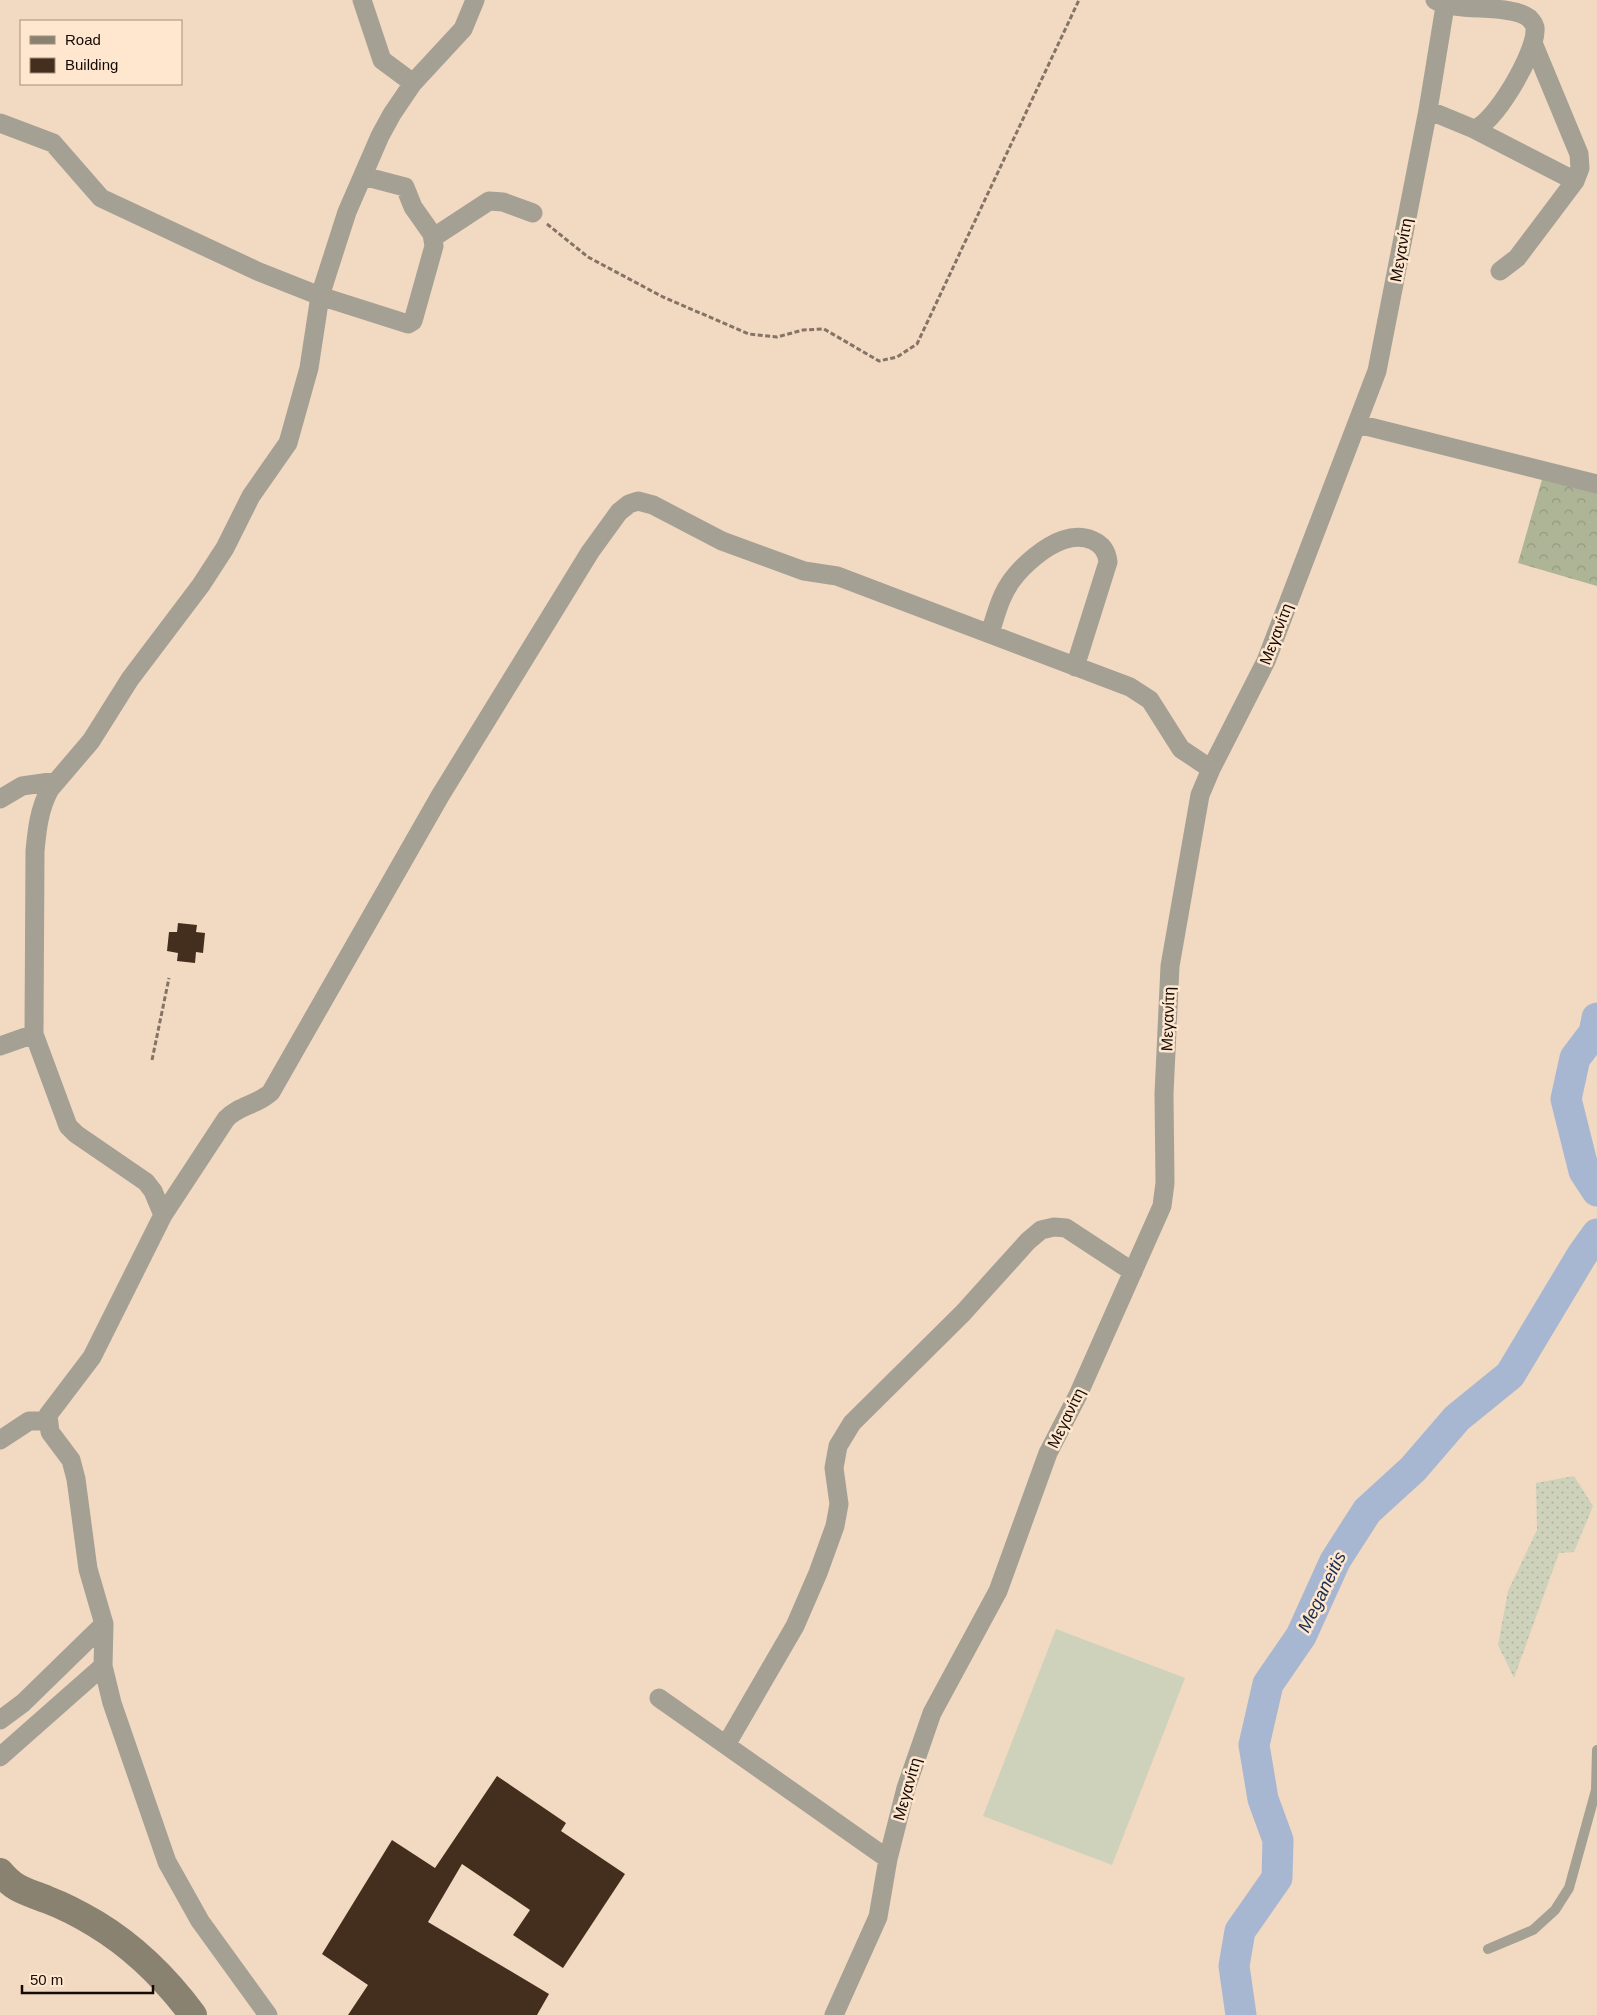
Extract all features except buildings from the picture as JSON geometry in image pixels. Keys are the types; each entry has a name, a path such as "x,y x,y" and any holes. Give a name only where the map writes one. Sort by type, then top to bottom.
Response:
{"main road":[{"path":"0,1872 23,1892 48,1900 96,1924 121,1941 180,1997 193,2015"},
{"path":"0,1896 48,1900"}],"street":[{"path":"362,0 382,60 413,83"},
{"path":"163,1215 155,1195 146,1182 77,1135 68,1126 34,1034 36,839 45,798 57,780 91,741 130,679 202,585 225,548 251,496 288,444 309,368 320,296 343,222 362,176 385,126 413,83 463,29 475,0"},
{"path":"1441,2 1526,16 1531,20 1536,30 1533,43 1506,97 1481,127 1474,129"},
{"name":"Μεγανίτη","path":"834,2015 872,1935 878,1918 888,1859 906,1788 932,1713 998,1591 1048,1453 1078,1395 1157,1221 1164,1196 1164,1094 1170,966 1196,813 1211,769 1266,661 1377,371 1428,110 1441,2"},
{"path":"1500,271 1517,258 1576,180 1580,168 1579,154 1533,43"},
{"path":"1428,110 1474,129 1576,180"},
{"path":"0,123 53,143 101,198 218,254 320,296 408,324 414,321 434,246 434,237 414,207 405,187 362,176"},
{"path":"434,237 483,203 490,201 503,202 533,213"},
{"path":"1358,424 1597,484"},
{"path":"268,2015 200,1921 167,1862 112,1702 103,1666 104,1624 88,1569 74,1470 71,1460 50,1432 48,1421 50,1410 92,1357 163,1215 230,1114 264,1098 271,1092 445,788 590,552 619,512 638,500 653,505 722,541 804,571 836,576 1140,692 1156,708 1181,749 1211,769"},
{"path":"990,634 1004,592 1013,578 1026,566 1064,540 1093,540 1102,544 1107,552 1108,562 1075,667"},
{"path":"0,799 22,786 57,780"},
{"path":"0,1046 34,1034"},
{"path":"726,1745 795,1626 818,1573 835,1526 839,1504 834,1468 838,1446 852,1423 963,1313 1041,1230 1054,1226 1066,1228 1133,1272"},
{"path":"0,1440 29,1422 48,1421"},
{"path":"0,1720 24,1703 104,1624"},
{"path":"2,1757 103,1666"},
{"path":"659,1698 888,1859"}],"lane":[{"path":"1488,1949 1533,1930 1555,1910 1570,1888 1596,1790 1597,1750"}],"path":[{"path":"533,213 588,258 662,297 749,334 777,338 803,330 824,329 879,361 898,357 917,344 1079,0"},
{"path":"152,1060 170,978"}],"green space":[{"path":"1543,476 1597,488 1597,586 1518,563"},
{"path":"1574,1476 1593,1506 1574,1552 1559,1553 1514,1678 1498,1645 1508,1591 1537,1530 1536,1483"},
{"path":"1056,1629 1185,1678 1112,1865 983,1816"}],"waterway":[{"name":"Meganeitis","path":"1597,1018 1594,1033 1575,1058 1566,1099 1584,1171 1597,1191"},
{"name":"Meganeitis","path":"1241,2015 1234,1966 1240,1931 1277,1878 1278,1840 1263,1799 1254,1745 1268,1684 1301,1636 1335,1561 1367,1511 1413,1469 1457,1418 1510,1375 1582,1255 1597,1234"}]}
